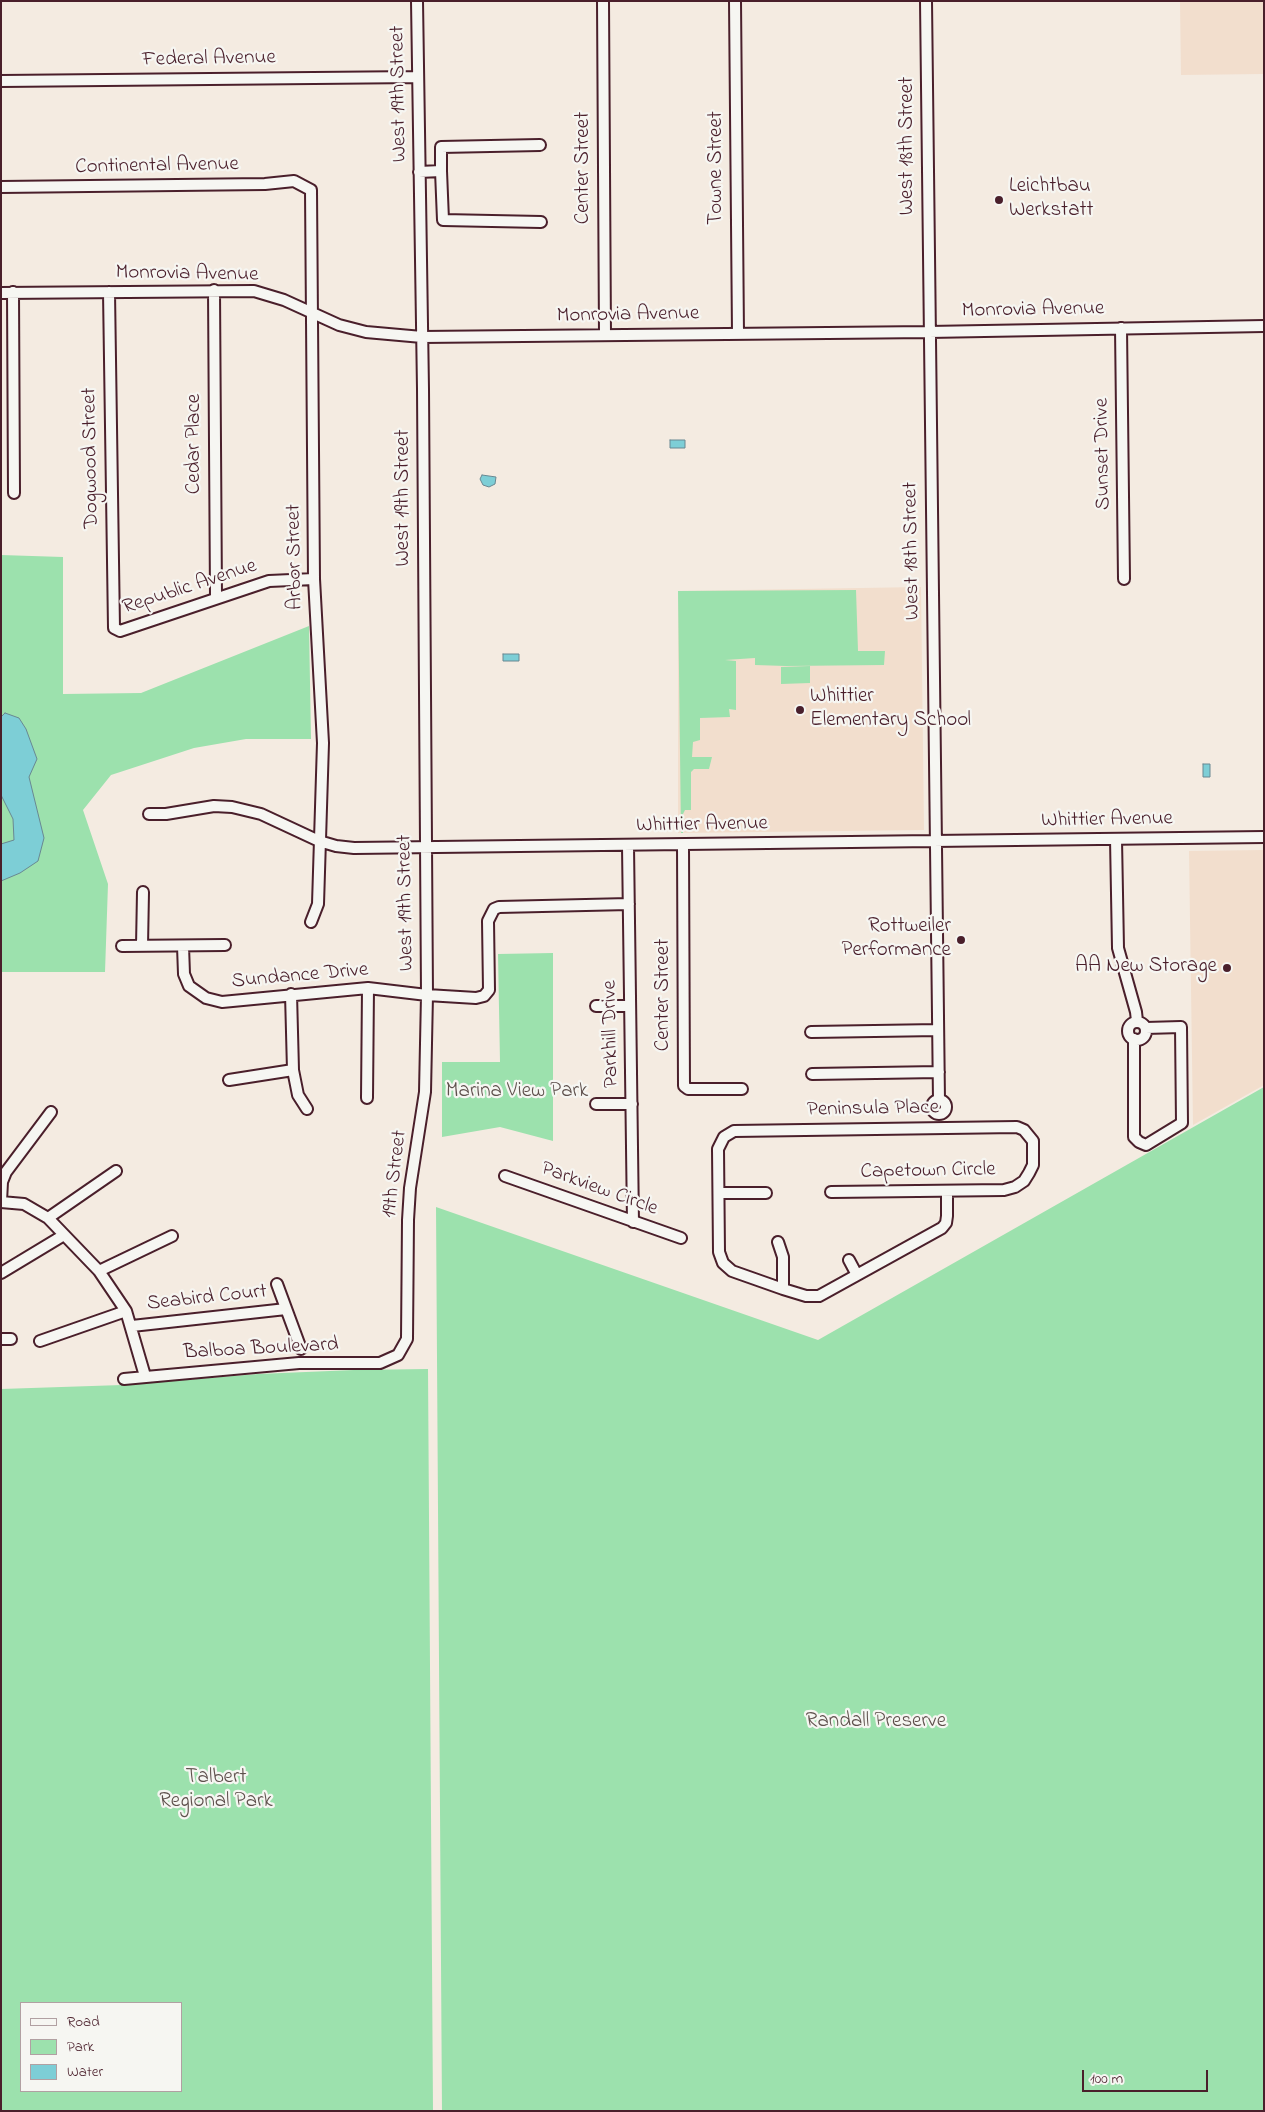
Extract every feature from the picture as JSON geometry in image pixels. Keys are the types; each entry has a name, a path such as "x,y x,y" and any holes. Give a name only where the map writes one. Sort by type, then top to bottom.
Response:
{"street":[{"name":"West 19th Street","path":"417,1 422,337 427,995"},
{"name":"Center Street","path":"603,1 605,335"},
{"name":"Towne Street","path":"735,1 738,334"},
{"name":"West 18th Street","path":"926,1 939,1100 946,1104 944,1111 947,1118 947,1128"},
{"name":"Federal Avenue","path":"1,81 418,77"},
{"path":"540,146 441,147 442,220 542,222"},
{"path":"420,172 441,171"},
{"name":"Continental Avenue","path":"1,187 265,184 294,181 311,190"},
{"name":"Arbor Street","path":"311,190 314,580 323,743 318,904 311,922"},
{"name":"Cedar Place","path":"214,290 216,597"},
{"name":"Monrovia Avenue","path":"1,293 254,291 284,300 339,325 366,332 422,337 929,332 1264,326"},
{"path":"13,292 14,493"},
{"name":"Dogwood Street","path":"109,292 113,624"},
{"name":"Sunset Drive","path":"1121,328 1124,580"},
{"name":"Republic Avenue","path":"113,624 114,628 120,631 216,597 270,581 314,580"},
{"name":"Whittier Avenue","path":"149,814 166,814 214,806 232,807 261,814 319,841 336,846 354,848 1264,838"},
{"path":"1116,839 1118,948 1136,1012 1141,1024 1144,1036 1139,1039 1129,1036 1128,1030 1132,1023 1141,1024 1181,1027 1182,1123 1146,1145 1134,1137 1134,1039"},
{"name":"Center Street","path":"682,845 684,1086 688,1089 742,1089"},
{"name":"Parkhill Drive","path":"628,846 634,1222"},
{"path":"142,946 144,892"},
{"name":"Sundance Drive","path":"183,946 184,974 189,986 206,998 222,1002 368,988 427,995 476,998 484,996 489,990 488,921 494,909 499,907 629,904"},
{"path":"122,946 225,945"},
{"path":"367,1098 368,988"},
{"path":"291,994 293,1070 298,1095 307,1109"},
{"name":"19th Street","path":"398,1356 407,1339 408,1220 410,1188 422,1122 425,1092 427,995"},
{"path":"596,1006 630,1006"},
{"path":"811,1032 938,1030"},
{"path":"229,1080 293,1070"},
{"path":"812,1074 939,1072"},
{"path":"931,1128 933,1104 939,1100"},
{"path":"596,1104 632,1104"},
{"path":"933,1110 937,1113 944,1111"},
{"path":"51,1112 6,1172 2,1182 1,1202 24,1204 48,1218 99,1272 126,1311 132,1326 145,1376"},
{"name":"Peninsula Place","path":"718,1193 718,1150 724,1137 734,1130 1017,1127 1024,1130 1033,1142 1033,1165 1024,1181"},
{"path":"48,1218 116,1171"},
{"name":"Parkview Circle","path":"505,1176 681,1238"},
{"name":"Capetown Circle","path":"830,1192 1004,1190 1024,1181"},
{"path":"766,1193 718,1193 719,1252 723,1263 732,1271 812,1298 942,1228 946,1223 948,1191"},
{"path":"1,1273 64,1235"},
{"path":"99,1272 172,1236"},
{"path":"778,1242 783,1258 783,1289"},
{"path":"849,1260 857,1275"},
{"name":"Seabird Court","path":"277,1284 301,1350"},
{"name":"Seabird Court","path":"132,1326 286,1309"},
{"path":"40,1341 126,1311"},
{"name":"Balboa Boulevard","path":"124,1378 300,1363 375,1363 388,1361 398,1356"}],"shaded area":[{"path":"1180,1 1264,1 1264,74 1181,75"},
{"name":"Whittier Elementary School","path":"921,587 924,830 678,833 678,591"},
{"name":"AA New Storage","path":"1264,850 1264,1085 1193,1125 1189,851"}],"green space":[{"path":"1,555 63,557 63,694 141,693 309,626 311,739 246,739 194,748 111,775 83,810 108,884 105,972 1,972"},
{"path":"856,590 858,651 885,651 884,665 786,666 755,665 755,658 725,660 736,661 736,710 729,709 730,717 700,718 700,740 693,742 692,757 712,757 709,769 694,769 691,772 691,810 685,810 683,814 683,833 681,833 678,591"},
{"path":"810,666 810,683 781,684 781,667"},
{"name":"Marina View Park","path":"553,953 553,1141 500,1127 442,1137 442,1062 500,1062 498,954"},
{"name":"Randall Preserve","path":"1264,1087 1264,2111 442,2111 436,1207 818,1340"},
{"name":"Talbert Regional Park","path":"428,1369 433,2111 1,2111 1,1389 122,1385 258,1374"}],"water":[{"path":"670,440 685,440 685,448 670,448"},
{"path":"482,475 496,477 495,484 489,487 483,485 480,479"},
{"path":"503,654 519,654 519,661 503,661"},
{"path":"5,713 19,718 26,729 37,759 29,777 44,838 38,861 20,873 1,881 1,844 14,840 13,819 1,795 1,717"},
{"path":"1203,764 1210,764 1210,777 1203,777"}],"place":[{"name":"Leichtbau Werkstatt","path":"999,200"},
{"name":"Whittier Elementary School","path":"800,710"},
{"name":"Rottweiler Performance","path":"961,940"},
{"name":"AA New Storage","path":"1227,968"}]}
